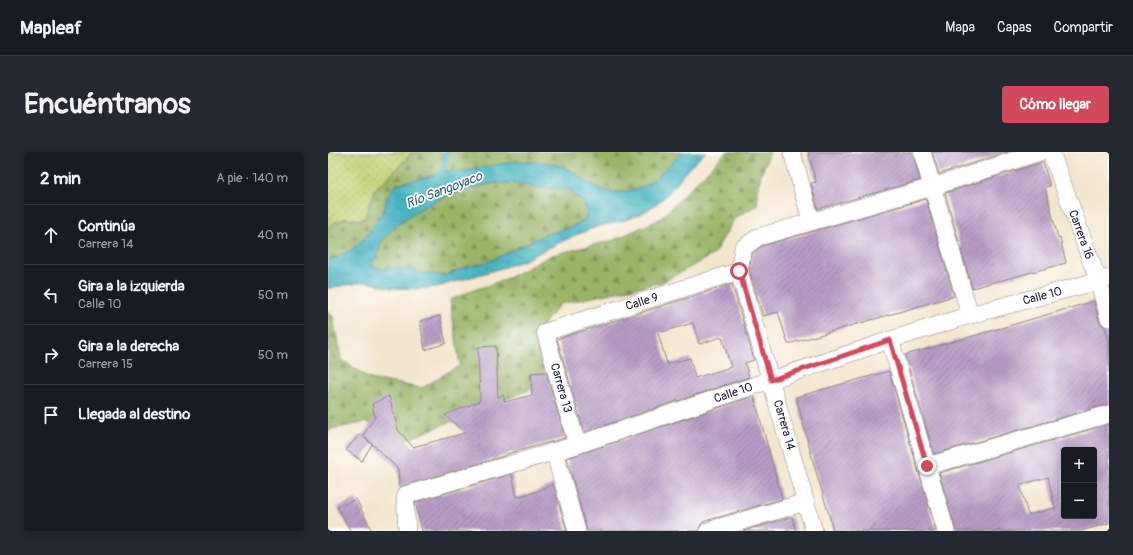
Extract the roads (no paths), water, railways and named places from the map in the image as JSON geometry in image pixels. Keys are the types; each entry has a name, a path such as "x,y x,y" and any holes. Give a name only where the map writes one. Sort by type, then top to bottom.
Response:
{"street":[{"path":"792,152 811,221 932,187 1040,152"},
{"path":"922,152 970,315"},
{"name":"Carrera 16","path":"1051,152 1103,279 1109,318"},
{"name":"Carrera 14","path":"811,221 758,237 743,248 739,271 814,531"},
{"name":"Calle 9","path":"545,332 739,271"},
{"name":"Calle 10","path":"407,531 405,495 577,445 890,340 970,315 1103,279"},
{"name":"Carrera 13","path":"545,332 577,445"},
{"path":"890,340 946,531"},
{"path":"927,466 1109,414"},
{"path":"554,451 578,531"},
{"path":"708,531 806,502"}],"water":[{"name":"Río Sangoyaco","path":"682,152 706,152 687,170 667,195 646,211 629,219 597,227 576,235 525,260 437,287 418,289 392,288 366,282 328,289 328,261 353,249 366,236 384,210 387,197 396,184 428,177 443,171 463,171 516,161 544,162 561,166 571,170 587,183 609,192 625,192 642,187 655,179","holes":["496,183 521,184 536,188 568,189 581,200 588,210 585,220 562,230 546,234 488,262 465,267 444,276 397,268 382,269 369,265 377,256 384,238 398,224 410,215 437,200 466,190"]}],"waterway":[{"path":"438,175 443,171 447,152"}]}
